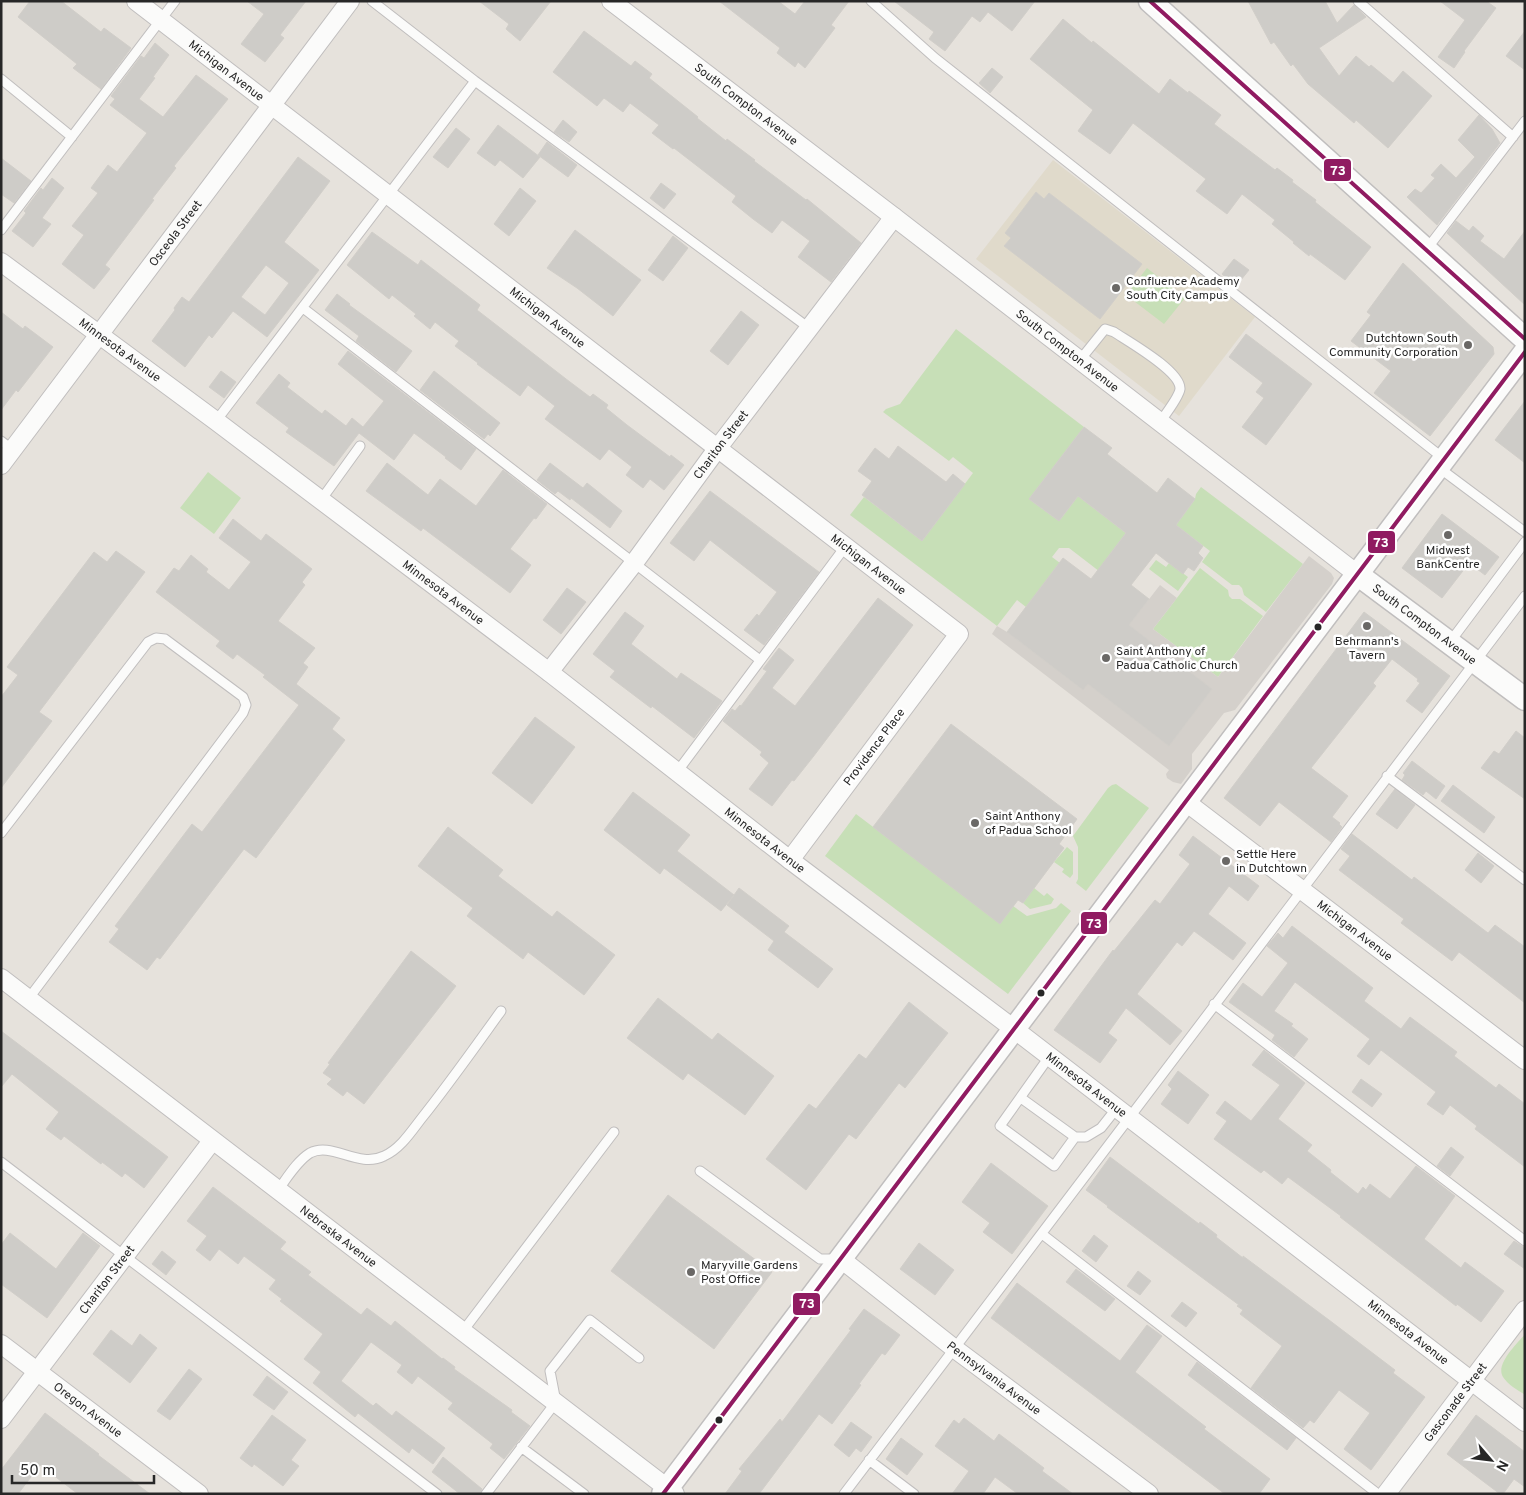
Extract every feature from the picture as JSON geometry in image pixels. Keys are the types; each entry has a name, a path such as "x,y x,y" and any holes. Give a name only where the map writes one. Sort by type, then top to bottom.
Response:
{"street":[{"name":"Michigan Avenue","path":"136,1 959,634"},
{"name":"Osceola Street","path":"1,465 7,445 100,334 350,1"},
{"name":"South Compton Avenue","path":"611,1 1357,574 1525,699"},
{"path":"1150,1 1525,339"},
{"name":"Chariton Street","path":"549,672 634,563 717,448 894,217"},
{"name":"Minnesota Avenue","path":"1,262 100,334 549,672 790,860 1525,1422"},
{"path":"669,1492 841,1258 1525,352"},
{"name":"Providence Place","path":"790,860 959,634"},
{"name":"Michigan Avenue","path":"1186,802 1525,1060"},
{"name":"Nebraska Avenue","path":"1,978 556,1402 669,1492"},
{"name":"Chariton Street","path":"1,1419 212,1140"},
{"name":"Pennsylvania Avenue","path":"841,1258 955,1348 1149,1494"},
{"name":"Gasconade Street","path":"1386,1494 1525,1310"},
{"name":"Oregon Avenue","path":"1,1344 199,1494"}],"lane":[{"path":"1,230 175,1"},
{"path":"372,1 475,81 809,328"},
{"path":"872,1 934,58 1525,532"},
{"path":"1358,1 1513,137"},
{"path":"1,79 72,137"},
{"path":"216,421 475,81"},
{"path":"1426,250 1525,121"},
{"path":"303,308 760,660"},
{"path":"1080,360 1105,329 1114,332 1170,371 1179,382 1180,391 1160,422"},
{"path":"321,500 360,446"},
{"path":"1449,643 1525,542"},
{"path":"677,772 846,547"},
{"path":"844,1494 1042,1234 1122,1113 1214,1004 1525,596"},
{"path":"1,833 148,642 156,638 165,639 243,697 246,705 243,713 29,998"},
{"path":"1387,776 1525,880"},
{"path":"1214,1004 1525,1241"},
{"path":"278,1190 301,1160 311,1152 328,1150 360,1160 372,1160 383,1157 393,1151 431,1106 501,1011"},
{"path":"1049,1057 1000,1126 1054,1166 1075,1137"},
{"path":"1021,1098 1075,1137 1086,1137 1122,1113"},
{"path":"463,1331 614,1132"},
{"path":"1,1162 437,1494"},
{"path":"700,1171 820,1259 841,1258"},
{"path":"1042,1234 1378,1494"},
{"path":"486,1494 556,1402 550,1371 590,1320 639,1358"},
{"path":"522,1447 584,1494"},
{"path":"869,1460 914,1494"}],"shaded area":[{"name":"Confluence Academy South City Campus","path":"1053,160 1255,317 1179,416 976,259"},
{"path":"1309,556 1331,573 1334,578 1332,584 1235,710 1224,713 1192,754 1192,769 1181,784 1167,778 1166,774 1169,770 992,634 997,626 1007,632 1083,690 1088,684 1169,746 1212,689 1129,625 1160,585 1177,598 1153,629 1218,677"}],"green space":[{"path":"1147,268 1185,298 1164,324 1126,295"},
{"path":"956,329 1084,427 1029,499 1059,521 1078,496 1126,533 1107,558 1108,578 1069,548 1059,548 1052,557 1060,563 1026,607 1017,600 997,626 850,515 864,497 922,541 973,473 953,457 949,461 883,412 900,404"},
{"path":"208,472 241,498 214,534 180,508"},
{"path":"1201,487 1303,564 1266,612 1244,595 1239,585 1232,585 1202,562 1210,551 1176,525 1195,499"},
{"path":"1156,560 1166,567 1169,563 1188,577 1178,591 1149,569"},
{"path":"1200,568 1228,590 1229,596 1232,599 1240,599 1263,616 1218,677 1153,629"},
{"path":"1116,784 1149,808 1086,891 1076,883 1078,879 1078,847 1073,836 1108,788"},
{"path":"856,814 1000,923 1013,906 1027,916 1056,908 1061,903 1071,911 1008,994 825,856"},
{"path":"1067,847 1073,852 1073,874 1070,878 1062,872 1064,869 1054,862"},
{"path":"1034,888 1044,896 1047,893 1054,899 1051,904 1030,909 1023,903"},
{"path":"1525,1334 1525,1395 1513,1387 1503,1377 1501,1372 1504,1360"}],"building":[{"path":"30,1 61,1 101,32 104,28 131,48 101,89 73,68 77,64 18,17"},
{"path":"247,1 306,1 280,35 284,38 265,62 241,44 264,14"},
{"path":"479,1 551,1 520,41 506,29 509,24"},
{"path":"719,1 778,1 795,14 805,1 849,1 831,25 835,28 805,68 798,62 795,67 777,53 780,48"},
{"path":"894,1 1035,1 1012,31 988,12 980,22 972,16 945,51 929,39 934,32"},
{"path":"1248,1 1325,1 1337,23 1354,5 1366,17 1319,48 1339,76 1356,56 1369,67 1371,65 1393,83 1403,71 1432,96 1388,148 1356,120 1354,123 1308,84 1293,64 1291,66 1274,42 1271,44"},
{"path":"1440,1 1486,1 1496,8 1464,51 1454,68 1438,57 1465,20"},
{"path":"1063,19 1159,94 1170,79 1188,93 1189,91 1221,115 1214,124 1275,170 1277,168 1293,180 1292,182 1316,200 1315,202 1371,247 1345,280 1293,243 1272,224 1275,220 1242,194 1227,214 1196,191 1206,179 1133,123 1110,154 1078,131 1093,110 1030,59"},
{"path":"584,31 631,66 635,61 652,74 649,78 697,118 807,199 861,243 831,282 798,257 810,241 782,220 772,233 753,219 732,202 736,196 652,133 659,125 630,103 623,112 604,98 597,106 553,72"},
{"path":"1525,31 1525,70 1506,56"},
{"path":"155,43 169,55 139,99 163,117 196,75 228,99 174,166 176,168 152,199 154,200 105,265 110,269 94,289 62,264 84,235 72,226 98,193 91,188 108,165 117,172 147,133 110,105 115,99 111,96 141,56 144,58"},
{"path":"992,68 1003,77 990,93 979,83"},
{"path":"1479,115 1492,129 1500,143 1437,225 1407,197 1415,189 1421,193 1435,178 1431,175 1441,164 1456,178 1475,157 1458,140"},
{"path":"563,120 577,132 569,142 554,132"},
{"path":"498,125 540,157 523,178 500,160 495,166 477,153"},
{"path":"456,128 470,139 448,168 433,157"},
{"path":"547,142 577,165 568,177 538,155"},
{"path":"298,157 330,181 284,242 319,270 267,337 233,311 212,338 209,335 185,367 152,341 175,310 174,308 182,297 189,302","holes":["266,265 289,283 265,315 241,297"]},
{"path":"1,158 31,181 14,203 1,194"},
{"path":"52,178 64,188 42,218 51,224 33,247 12,231 26,213 24,211 41,188 43,190"},
{"path":"661,183 676,194 664,209 650,198"},
{"path":"520,188 536,201 509,236 494,224"},
{"name":"Confluence Academy South City Campus","path":"1036,192 1044,199 1049,193 1142,264 1100,319 1004,246 1011,238 1005,233"},
{"path":"1456,221 1469,231 1473,226 1484,236 1480,241 1504,259 1525,231 1525,305 1447,233"},
{"path":"575,230 641,280 613,316 547,268"},
{"path":"372,232 418,265 421,260 480,305 477,310 590,397 593,394 608,405 606,408 627,425 684,465 664,490 650,479 643,488 626,475 632,467 609,449 600,460 545,419 555,406 528,385 520,396 455,346 459,341 435,322 430,329 414,316 416,314 392,295 389,299 347,265"},
{"path":"673,236 688,248 663,281 648,270"},
{"path":"1234,259 1249,270 1236,286 1222,274"},
{"path":"1403,263 1493,347 1494,354 1430,436 1374,393 1391,371 1351,341 1371,315 1367,312"},
{"path":"337,294 412,351 396,372 356,341 359,336 325,310"},
{"path":"741,311 759,325 728,365 710,351"},
{"path":"1,312 23,329 25,326 53,347 18,392 16,390 1,410"},
{"path":"1246,334 1312,384 1266,445 1242,427 1264,398 1256,392 1263,383 1229,357"},
{"path":"348,351 476,449 461,470 414,433 394,460 359,433 334,466 286,432 289,428 256,403 279,374 290,383 287,387 322,414 325,410 346,426 352,418 363,427 384,401 338,364"},
{"path":"221,371 236,382 224,398 209,387"},
{"path":"434,371 500,423 490,436 488,434 484,439 420,390"},
{"path":"1525,401 1525,463 1495,440"},
{"path":"1084,427 1112,448 1107,454 1157,493 1168,478 1195,499 1176,525 1203,546 1198,553 1203,558 1194,571 1188,567 1183,574 1156,553 1131,585 1149,599 1129,625 1212,689 1169,746 1088,684 1083,690 1007,632 1063,558 1091,579 1126,533 1078,496 1059,521 1029,499"},
{"path":"898,446 946,482 953,474 965,484 922,541 862,495 872,481 858,471 875,448 889,459"},
{"path":"387,463 428,495 440,479 476,506 503,470 547,504 510,549 531,565 510,593 423,528 421,531 366,491"},
{"path":"550,463 583,488 587,483 622,511 610,528 571,498 570,500 558,491 555,494 537,480"},
{"path":"710,491 819,572 764,645 744,630 757,614 759,616 777,592 710,540 694,561 670,543"},
{"name":"Midwest BankCentre","path":"1442,514 1499,557 1485,575 1469,563 1442,598 1402,568"},
{"path":"233,519 261,541 266,534 312,569 302,582 305,585 278,621 315,648 303,663 308,667 296,684 340,718 332,729 345,740 256,858 244,849 160,959 157,957 147,970 109,942 119,929 115,926 192,824 202,832 299,705 263,677 265,675 237,654 233,659 216,646 220,641 156,592 174,568 179,571 191,555 208,569 206,572 229,590 251,562 219,538"},
{"path":"116,551 145,572 39,712 52,721 1,788 1,697 18,675 7,667 94,552 107,562"},
{"path":"567,588 586,602 561,634 543,620"},
{"path":"878,598 913,625 813,757 772,806 749,789 769,763 760,755 762,752 723,721 732,709 735,711 741,706 767,671 763,669 779,648 794,660 772,688 795,706"},
{"path":"625,612 644,626 631,644 677,679 681,673 722,701 694,738 610,677 615,671 593,654"},
{"path":"1364,612 1450,676 1422,713 1406,701 1420,683 1417,681 1418,679 1392,659 1373,683 1376,686 1311,768 1348,796 1332,817 1342,827 1331,842 1279,802 1260,826 1224,798"},
{"path":"535,717 575,747 532,804 492,773"},
{"name":"Saint Anthony of Padua School","path":"951,724 1077,819 1059,844 1064,848 1023,903 1018,900 1000,924 873,827"},
{"path":"1516,731 1525,738 1525,799 1481,768 1494,751 1499,754"},
{"path":"1412,761 1445,786 1436,799 1426,791 1423,795 1402,780 1405,775 1403,773"},
{"path":"1453,785 1495,817 1484,833 1441,801"},
{"path":"1395,789 1415,805 1397,829 1376,814"},
{"path":"633,792 690,835 677,851 734,895 721,911 664,868 660,874 604,830"},
{"path":"448,827 503,870 498,876 552,917 557,911 615,955 584,995 528,952 523,959 467,916 473,908 418,866"},
{"path":"1352,834 1412,880 1414,877 1488,933 1495,925 1525,947 1525,1003 1459,952 1452,961 1401,923 1404,919 1339,870 1350,856 1341,849"},
{"path":"1193,836 1259,886 1248,901 1229,886 1208,914 1246,943 1233,960 1194,931 1182,946 1177,942 1137,994 1182,1031 1170,1045 1126,1008 1108,1033 1117,1040 1100,1063 1054,1030 1113,950 1155,900 1160,904 1190,864 1179,855"},
{"path":"1478,853 1494,866 1481,883 1465,870"},
{"path":"739,888 789,926 784,932 833,969 818,988 768,950 774,941 727,905"},
{"path":"1292,926 1373,988 1364,1001 1401,1029 1410,1017 1457,1052 1454,1056 1496,1088 1499,1084 1525,1104 1525,1167 1475,1129 1477,1126 1450,1105 1443,1115 1427,1104 1436,1092 1381,1050 1369,1065 1357,1056 1370,1039 1295,982 1274,1011 1293,1024 1291,1026 1308,1039 1294,1057 1272,1040 1275,1035 1229,1002 1243,983 1262,997 1288,963 1267,946 1278,933 1283,938"},
{"path":"411,951 456,986 364,1104 347,1091 343,1096 327,1084 332,1079 323,1073 330,1064 328,1063"},
{"path":"658,998 712,1040 718,1033 774,1076 745,1115 688,1073 683,1080 627,1038"},
{"path":"909,1002 948,1033 905,1088 899,1083 856,1139 849,1134 806,1190 766,1159 809,1104 816,1109 859,1054 866,1059"},
{"path":"1,1031 168,1157 144,1188 125,1173 122,1177 102,1162 101,1164 64,1136 61,1140 46,1129 59,1112 12,1074 1,1087"},
{"path":"1264,1050 1305,1083 1278,1119 1312,1145 1307,1151 1358,1194 1363,1187 1366,1190 1370,1184 1390,1199 1416,1166 1455,1196 1424,1239 1461,1268 1465,1262 1504,1291 1481,1322 1457,1304 1456,1306 1288,1177 1282,1184 1264,1170 1261,1173 1214,1139 1227,1121 1216,1113 1225,1101 1251,1121 1280,1085 1252,1065"},
{"path":"1178,1071 1209,1095 1188,1124 1161,1104 1172,1089 1168,1085"},
{"path":"1361,1079 1382,1094 1372,1107 1352,1092"},
{"path":"1451,1147 1464,1157 1450,1176 1437,1166"},
{"path":"1110,1157 1199,1224 1200,1222 1243,1258 1243,1256 1395,1370 1393,1373 1425,1397 1371,1470 1344,1449 1370,1413 1339,1390 1314,1423 1310,1420 1303,1428 1251,1388 1282,1346 1240,1314 1243,1310 1237,1306 1239,1305 1086,1190"},
{"path":"991,1163 1048,1206 1012,1254 983,1232 990,1223 962,1202"},
{"path":"213,1187 286,1242 280,1249 311,1272 308,1275 361,1315 367,1308 391,1326 395,1321 442,1359 455,1367 454,1369 512,1410 511,1412 530,1426 504,1459 490,1448 493,1444 448,1409 453,1403 418,1376 412,1384 397,1372 402,1365 371,1342 341,1381 373,1406 376,1403 392,1416 396,1411 445,1448 433,1464 412,1448 409,1453 358,1413 355,1417 313,1383 321,1372 304,1359 323,1334 280,1301 282,1299 269,1289 276,1280 244,1256 238,1264 219,1249 210,1261 196,1250 207,1236 187,1221"},
{"name":"Maryville Gardens Post Office","path":"668,1195 772,1272 714,1349 611,1271"},
{"path":"10,1233 56,1269 83,1233 100,1246 47,1318 1,1284 1,1245"},
{"path":"1094,1235 1108,1246 1096,1262 1082,1251"},
{"path":"1514,1241 1525,1248 1525,1269 1504,1254"},
{"path":"919,1243 954,1270 935,1295 900,1269"},
{"path":"162,1251 176,1262 166,1275 152,1264"},
{"path":"1076,1269 1115,1299 1105,1311 1066,1282"},
{"path":"1138,1271 1151,1281 1140,1295 1127,1286"},
{"path":"1017,1283 1120,1361 1147,1325 1162,1336 1135,1372 1206,1427 1204,1429 1270,1479 1259,1494 1225,1494 991,1318"},
{"path":"1182,1302 1197,1313 1186,1327 1171,1316"},
{"path":"864,1309 900,1335 885,1355 882,1353 832,1424 819,1414 759,1494 725,1494 742,1471 739,1469 780,1419 782,1422 851,1330 849,1329"},
{"path":"111,1330 132,1346 140,1334 157,1348 130,1383 93,1354"},
{"path":"1197,1362 1296,1438 1287,1450 1188,1375"},
{"path":"189,1369 202,1379 170,1420 157,1411"},
{"path":"267,1376 288,1392 274,1410 253,1395"},
{"path":"45,1413 150,1494 78,1494 40,1465 18,1494 1,1494 1,1470"},
{"path":"272,1415 306,1440 291,1460 299,1466 283,1486 254,1464 252,1467 240,1458"},
{"path":"1476,1415 1525,1452 1525,1487 1514,1479 1503,1494 1500,1494 1447,1454"},
{"path":"964,1418 994,1441 999,1434 1044,1468 1042,1471 1073,1494 1018,1494 995,1477 983,1494 952,1494 969,1471 935,1446 954,1420 959,1424"},
{"path":"851,1422 872,1437 861,1452 856,1448 849,1457 834,1445"},
{"path":"901,1438 923,1454 907,1475 886,1459"},
{"path":"443,1457 482,1489 480,1494 460,1494 432,1472"}],"transit line":[{"name":"73","path":"1150,1 1525,339"},
{"name":"73","path":"663,1494 1525,352"}],"place":[{"name":"Confluence Academy South City Campus","path":"1116,288"},
{"name":"Dutchtown South Community Corporation","path":"1468,345"},
{"name":"Midwest BankCentre","path":"1448,535"},
{"name":"Behrmann's Tavern","path":"1367,626"},
{"name":"Saint Anthony of Padua Catholic Church","path":"1106,658"},
{"name":"Saint Anthony of Padua School","path":"975,823"},
{"name":"Settle Here in Dutchtown","path":"1226,861"},
{"name":"Maryville Gardens Post Office","path":"691,1272"}]}
